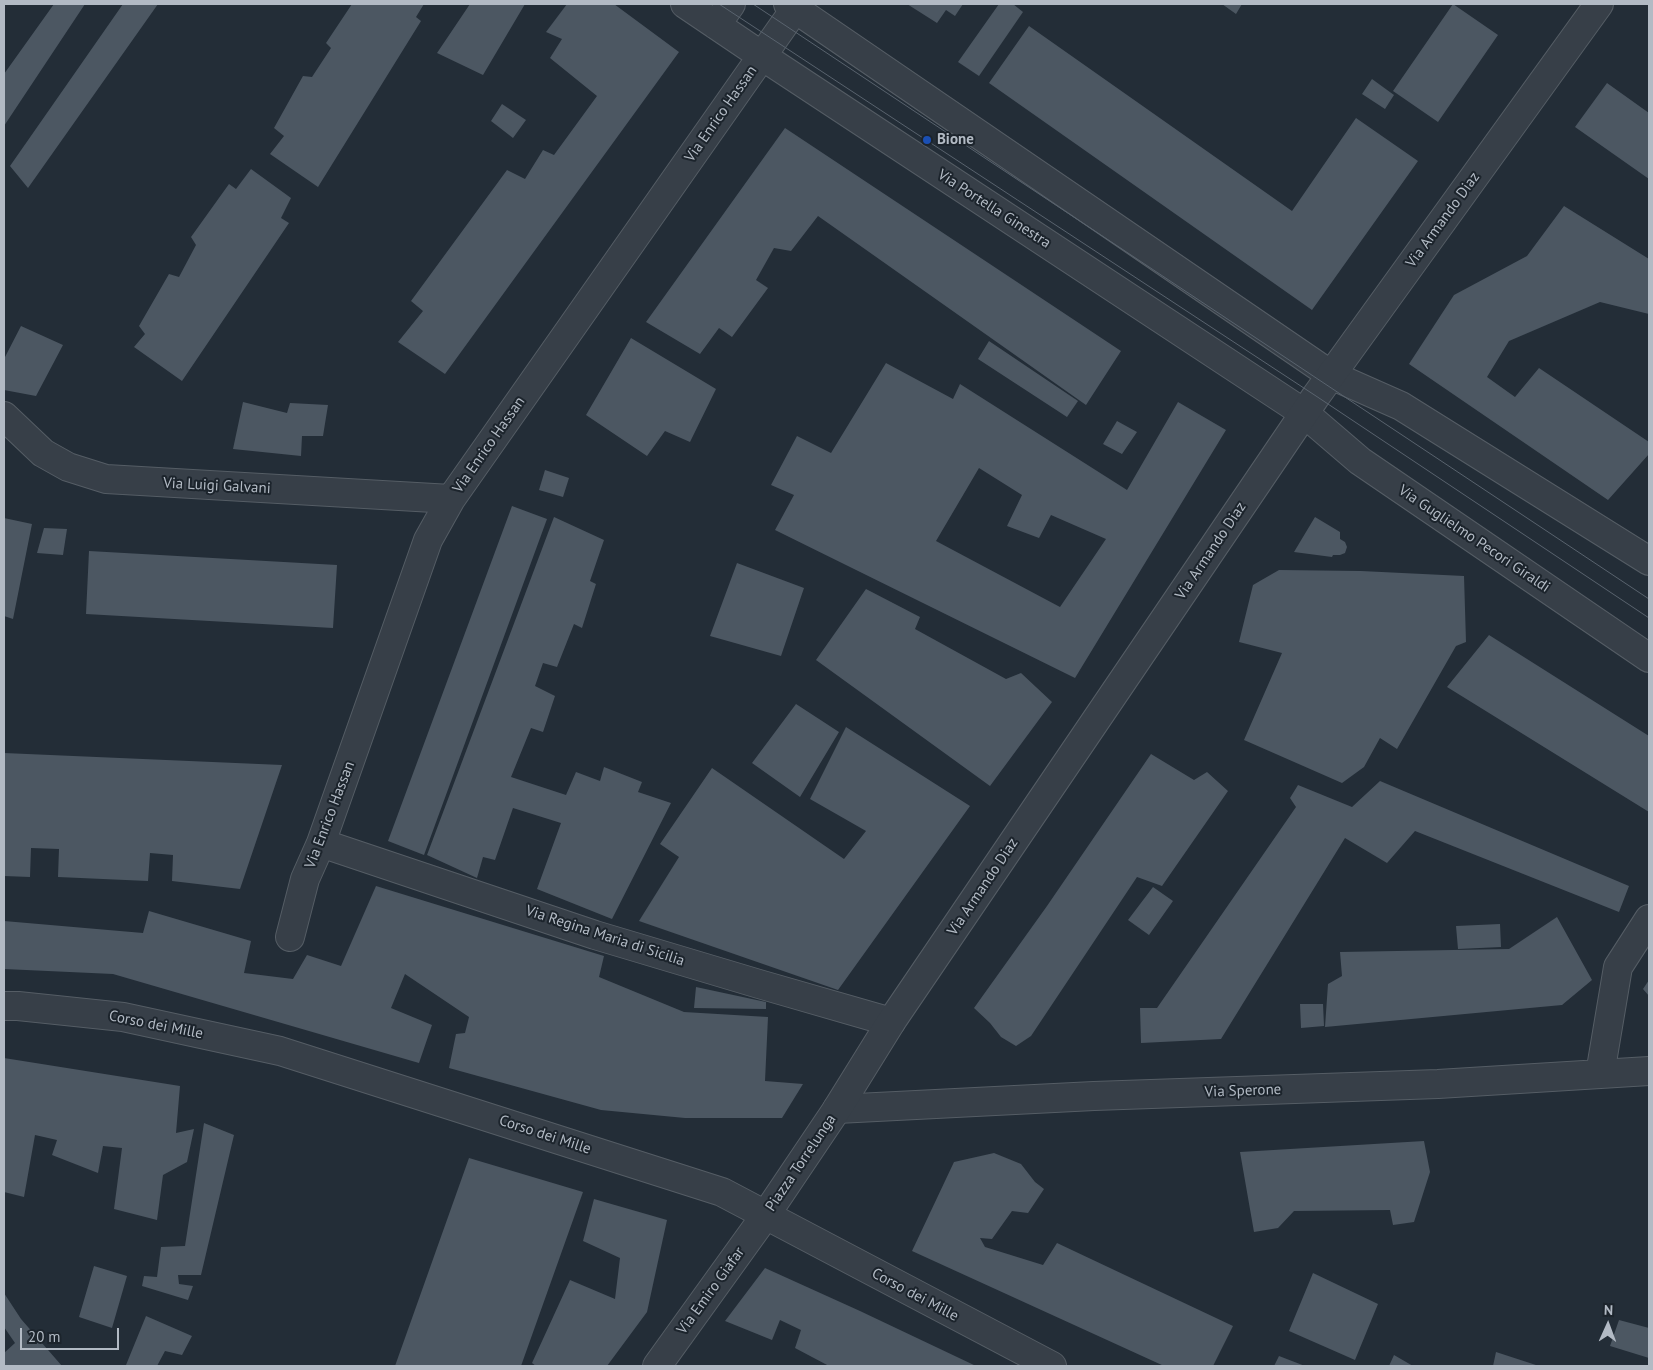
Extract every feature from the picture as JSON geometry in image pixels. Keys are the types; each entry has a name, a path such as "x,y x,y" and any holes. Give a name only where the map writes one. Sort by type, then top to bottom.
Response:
{"street":[{"name":"Via Portella Ginestra","path":"685,4 723,14 762,56 1304,413"},
{"name":"Via Armando Diaz","path":"837,1109 891,1022 1304,413 1599,4"},
{"path":"791,6 1332,375 1401,406 1649,562"},
{"name":"Via Enrico Hassan","path":"290,937 306,879 321,843 428,540 451,499 762,56 791,6"},
{"name":"Via Guglielmo Pecori Giraldi","path":"1304,413 1360,461 1649,658"},
{"name":"Via Luigi Galvani","path":"4,416 43,453 68,467 106,479 451,499"},
{"name":"Via Regina Maria di Sicilia","path":"321,843 596,935 891,1022"},
{"path":"1600,1074 1618,967 1649,919"},
{"name":"Corso dei Mille","path":"4,1006 123,1016 280,1051 722,1192 1052,1366"},
{"name":"Via Sperone","path":"837,1109 1094,1096 1438,1084 1649,1071"},
{"name":"Piazza Torrelunga","path":"765,1216 837,1109"},
{"name":"Via Emiro Giafar","path":"657,1366 765,1216"}],"building":[{"path":"54,4 85,4 4,126 4,74"},
{"path":"123,4 158,4 28,188 10,166"},
{"path":"352,4 424,4 416,17 421,21 318,187 270,154 284,136 274,128 303,76 312,77 331,48 326,43"},
{"path":"470,4 525,4 483,75 437,53"},
{"path":"567,4 614,4 679,52 445,374 398,342 423,311 411,301 507,170 525,179 543,150 554,155 597,96 550,58 562,39 546,32"},
{"path":"907,4 963,4 955,16 946,10 937,23"},
{"path":"999,4 1013,4 1023,12 979,76 958,62"},
{"path":"1222,4 1242,4 1236,14"},
{"path":"1453,4 1498,35 1438,122 1393,91"},
{"path":"1029,26 1292,211 1356,118 1418,161 1312,310 989,83"},
{"path":"1372,79 1394,95 1385,109 1362,94"},
{"path":"1607,83 1649,113 1649,179 1575,127"},
{"path":"502,104 526,120 513,138 491,121"},
{"path":"785,128 1121,351 1086,405 818,216 791,251 774,248 756,280 768,288 732,337 719,328 700,354 646,322"},
{"path":"251,169 291,198 281,218 289,223 182,381 134,347 145,334 139,326 169,274 179,277 196,245 191,237 229,184 236,189"},
{"path":"1564,206 1649,259 1649,314 1600,302 1509,341 1487,377 1515,397 1539,368 1649,442 1649,454 1608,500 1409,364 1454,295 1527,256"},
{"path":"21,326 63,345 36,396 4,390 4,359"},
{"path":"631,338 716,389 690,442 665,431 647,456 586,415"},
{"path":"989,341 1078,401 1067,417 978,359"},
{"path":"886,363 953,399 960,384 1127,490 1178,402 1226,430 1075,678 775,530 794,495 771,485 797,436 831,453","holes":["979,468 1022,495 1007,526 1039,538 1051,515 1106,539 1060,607 936,541"]},
{"path":"243,402 287,413 290,403 328,405 323,436 302,436 301,456 233,449"},
{"path":"1117,421 1137,432 1122,454 1103,444"},
{"path":"545,470 569,478 563,497 539,490"},
{"path":"512,506 547,519 424,855 388,841"},
{"path":"554,517 604,540 590,581 596,584 582,628 574,624 557,667 543,663 535,686 555,696 543,732 531,728 511,777 566,795 576,772 600,781 604,767 642,782 638,792 671,803 612,919 537,889 561,823 513,808 495,860 483,857 477,878 427,855"},
{"path":"1315,517 1340,532 1340,539 1345,542 1347,547 1345,553 1333,555 1332,557 1294,552"},
{"path":"4,518 32,524 13,619 4,616"},
{"path":"44,528 67,529 63,555 37,553"},
{"path":"89,551 337,565 333,628 86,614"},
{"path":"737,563 804,588 781,656 710,636"},
{"path":"1279,570 1361,571 1464,576 1466,642 1456,646 1397,749 1380,738 1364,767 1342,783 1244,740 1282,653 1239,642 1253,585"},
{"path":"866,589 920,617 915,629 1006,679 1021,673 1052,702 990,786 816,660"},
{"path":"1489,635 1649,736 1649,812 1447,687"},
{"path":"796,704 839,732 800,797 752,763"},
{"path":"846,727 970,806 838,990 639,921 679,857 660,844 712,768 844,859 866,831 810,799"},
{"path":"4,753 282,765 240,889 172,881 173,855 150,853 148,881 58,877 59,849 31,848 30,877 4,876"},
{"path":"1151,754 1194,780 1207,772 1228,791 1162,886 1137,877 1031,1036 1016,1046 1001,1037 974,1008 1047,906"},
{"path":"1380,781 1629,886 1619,912 1415,831 1387,863 1345,838 1221,1039 1141,1043 1140,1008 1157,1008 1296,807 1290,798 1298,785 1352,807"},
{"path":"376,886 604,956 599,977 684,1012 768,1017 765,1081 803,1084 782,1118 685,1118 601,1110 449,1068 456,1034 465,1033 469,1017 405,974 391,1008 432,1025 419,1063 113,974 4,969 4,921 143,933 149,911 251,941 244,973 293,979 307,955 341,966"},
{"path":"1153,887 1173,901 1149,935 1128,920"},
{"path":"1557,917 1592,980 1562,1005 1325,1027 1328,984 1342,976 1340,952 1509,949"},
{"path":"1500,924 1501,947 1458,949 1456,926"},
{"path":"1649,980 1649,996 1643,989"},
{"path":"696,987 766,1002 766,1009 694,1008"},
{"path":"1300,1004 1323,1004 1324,1026 1301,1028"},
{"path":"4,1058 180,1086 176,1133 194,1129 187,1162 163,1175 157,1220 114,1209 122,1148 103,1146 98,1173 52,1155 57,1140 35,1135 24,1197 4,1192"},
{"path":"204,1123 234,1135 201,1275 178,1275 179,1284 193,1286 188,1300 142,1286 144,1276 157,1277 161,1247 185,1246"},
{"path":"1424,1141 1430,1172 1414,1222 1393,1225 1390,1210 1294,1211 1278,1228 1254,1232 1240,1152"},
{"path":"994,1153 1021,1164 1035,1182 1044,1189 1028,1213 1012,1211 992,1239 980,1238 985,1247 1043,1265 1057,1243 1233,1326 1213,1366 1164,1366 912,1251 954,1162"},
{"path":"469,1158 583,1192 521,1366 395,1366"},
{"path":"594,1199 667,1220 647,1312 607,1366 536,1366 532,1363 570,1280 615,1299 620,1258 583,1241"},
{"path":"94,1266 127,1276 112,1328 79,1317"},
{"path":"765,1268 976,1366 829,1366 795,1348 801,1330 780,1320 772,1340 725,1321"},
{"path":"1313,1273 1378,1304 1355,1360 1289,1331"},
{"path":"4,1293 21,1319 62,1366 4,1366 4,1353 15,1343 4,1327"},
{"path":"146,1316 192,1336 182,1355 165,1351 157,1366 126,1365"},
{"path":"1619,1320 1649,1328 1649,1358 1610,1346"},
{"path":"1496,1352 1539,1366 1493,1366"},
{"path":"1394,1355 1413,1366 1389,1366"},
{"path":"1279,1356 1305,1366 1274,1366"}],"tram line":[{"path":"719,4 1316,396 1649,618"},
{"path":"753,4 1649,599"}],"place":[{"name":"Bione","path":"927,140"}]}
